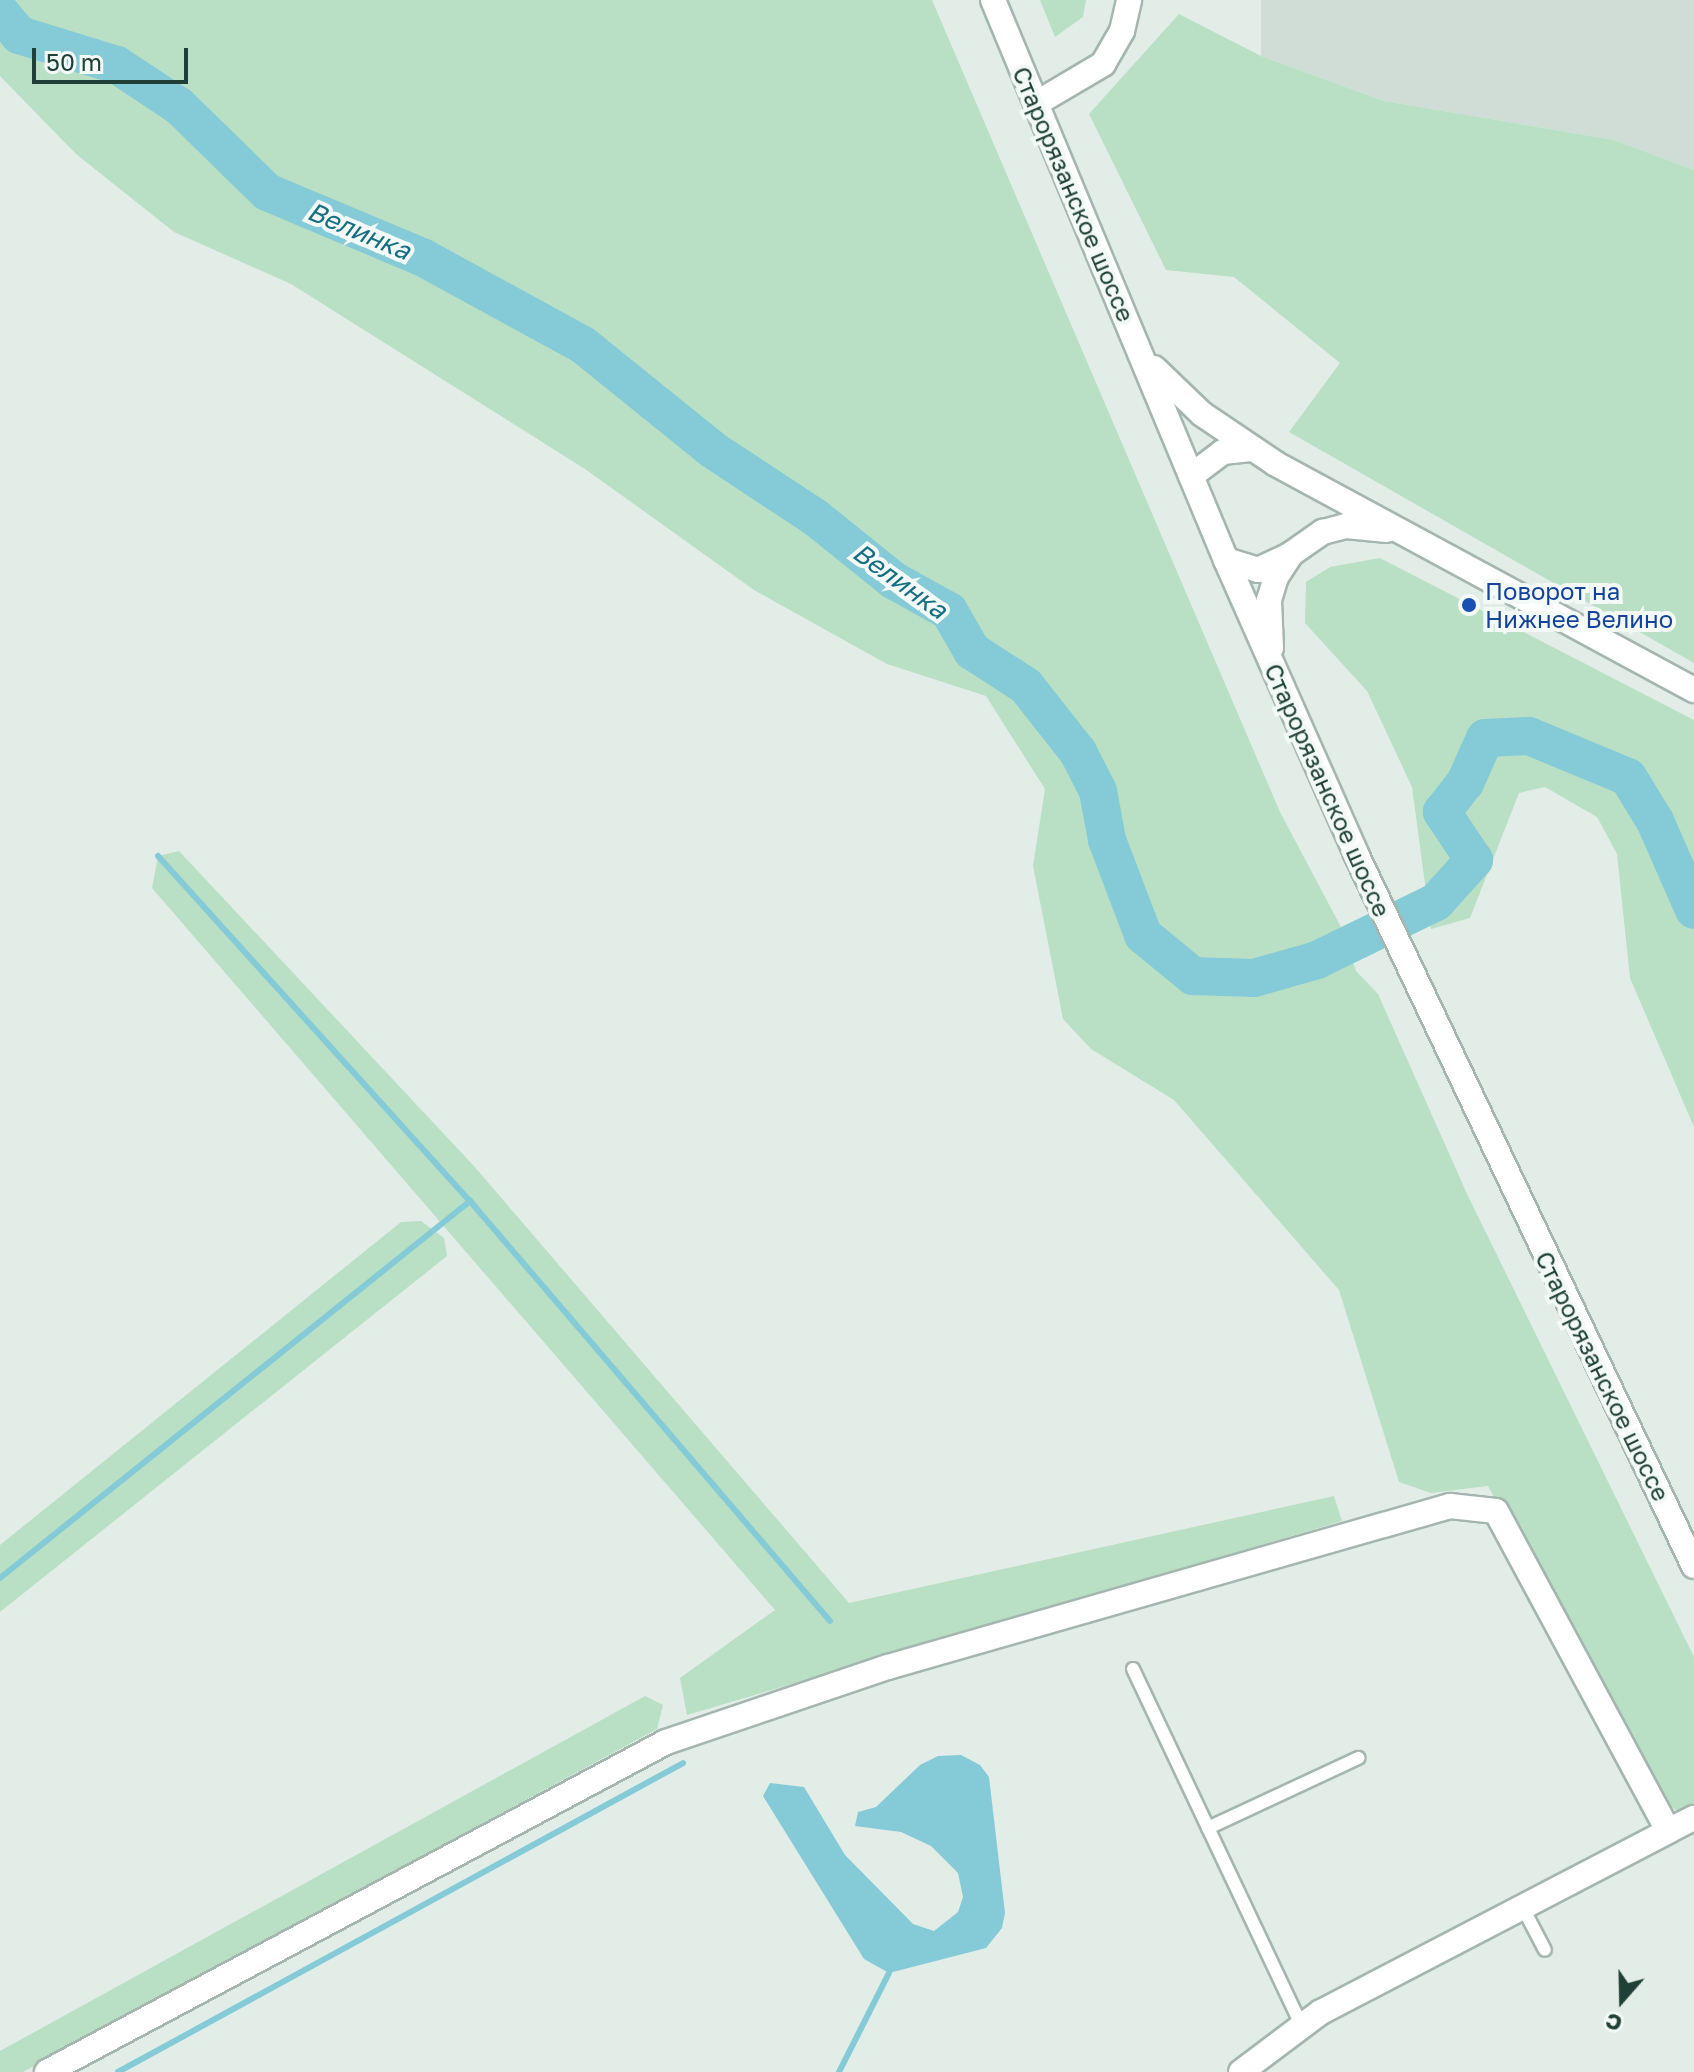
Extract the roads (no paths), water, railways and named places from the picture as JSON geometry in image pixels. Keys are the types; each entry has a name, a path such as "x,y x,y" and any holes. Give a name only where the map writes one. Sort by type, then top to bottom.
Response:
{"street":[{"name":"Старорязанское шоссе","path":"993,0 1226,560 1356,854 1694,1566"},
{"path":"1037,103 1103,64 1122,31 1129,0"},
{"path":"1140,351 1180,396 1253,449 1694,690"},
{"path":"1191,476 1223,452 1253,449"},
{"path":"1226,560 1258,570 1291,554 1323,532 1346,526 1405,534"},
{"path":"1274,666 1269,600 1276,577 1291,554"},
{"path":"47,2072 666,1742 888,1667 1450,1506 1496,1511 1668,1831"},
{"path":"1241,2072 1302,2026 1694,1818"}],"lane":[{"path":"1133,1669 1302,2026"},
{"path":"1208,1828 1358,1758"},
{"path":"1523,1908 1545,1950"}],"water":[{"path":"961,1755 980,1765 989,1777 1005,1913 1002,1928 986,1948 889,1973 864,1959 763,1796 770,1783 804,1787 845,1855 913,1924 934,1931 958,1912 963,1897 958,1873 931,1846 901,1832 855,1826 858,1812 876,1807 920,1765 938,1756"}],"waterway":[{"name":"Велинка","path":"0,12 19,35 117,65 179,106 267,192 424,258 583,345 713,450 816,518 893,580 949,611 972,651 1026,686 1078,752 1098,791 1107,840 1143,935 1193,976 1254,978 1317,960 1436,902 1474,860 1442,812 1465,783 1485,738 1529,736 1628,777 1655,821 1694,910"},
{"path":"158,856 470,1201 830,1621"},
{"path":"0,1578 470,1201"},
{"path":"118,2072 683,1763"},
{"path":"839,2072 889,1973"}],"place":[{"name":"Поворот на Нижнее Велино","path":"1469,605"}]}
